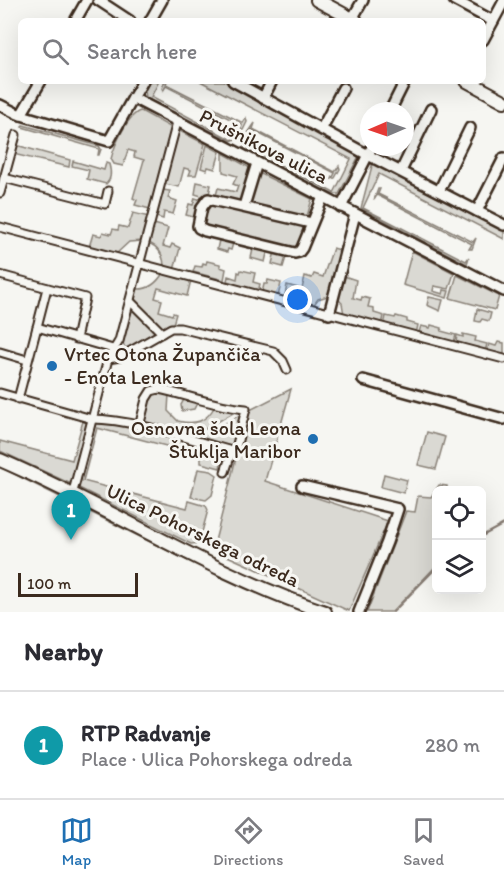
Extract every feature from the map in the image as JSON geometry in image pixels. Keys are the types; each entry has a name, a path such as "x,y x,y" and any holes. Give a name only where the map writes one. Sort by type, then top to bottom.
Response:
{"street":[{"path":"77,18 87,0"},
{"path":"98,0 125,18"},
{"path":"152,18 162,0"},
{"path":"317,0 350,18"},
{"path":"355,18 363,0"},
{"path":"454,0 493,21"},
{"path":"486,34 504,1"},
{"path":"20,115 39,84"},
{"path":"0,105 20,115 109,141 140,84"},
{"path":"238,84 322,129 360,146"},
{"path":"263,98 270,84"},
{"path":"394,102 404,84"},
{"path":"473,84 504,101"},
{"path":"322,129 343,88"},
{"name":"Prušnikova ulica","path":"133,98 504,291"},
{"path":"400,171 431,109"},
{"path":"74,488 108,359 119,341 177,122"},
{"path":"440,191 470,128"},
{"path":"0,192 16,135"},
{"path":"341,207 367,156"},
{"path":"378,156 400,171 504,225"},
{"path":"477,211 504,158"},
{"path":"244,207 257,163"},
{"path":"4,178 105,204 108,191"},
{"path":"311,224 206,200 198,220 199,228 295,253 302,248 323,197"},
{"path":"329,314 355,214"},
{"path":"0,227 504,359"},
{"path":"0,275 85,298 76,339"},
{"path":"18,399 47,288"},
{"path":"130,301 162,333"},
{"path":"37,327 113,349"},
{"path":"108,359 120,357 171,328 180,328 273,351 283,361 287,370"},
{"path":"0,352 27,360"},
{"path":"363,380 504,419"},
{"path":"139,427 146,399 151,391 159,389 246,409 236,448 232,451 225,472"},
{"path":"0,393 92,419 103,419 139,427 232,451"},
{"name":"Ulica Pohorskega odreda","path":"0,460 223,570 280,596 325,612"},
{"path":"302,486 398,509 359,612"}],"shaded area":[{"path":"148,84 158,84 151,97 232,140 235,134 237,135 234,140 231,141 146,98 145,91"},
{"path":"166,84 243,123 246,118 247,122 243,130 240,130 242,125 166,86 163,91 162,88"},
{"path":"206,84 230,84 360,154 339,194 332,194 245,150 247,140 249,141 247,148 334,193 351,159"},
{"path":"141,111 172,128 150,209 135,205 137,200 133,198 144,160 134,157 135,152 128,150 123,166 114,164 111,159 118,139 127,124 136,113"},
{"path":"255,123 253,129 335,172 339,166 340,169 335,178 332,179 335,173 252,130 249,135"},
{"path":"23,125 99,146 101,149 99,155 99,149 22,127"},
{"path":"178,130 205,144 196,175 189,175 191,170 184,168 179,187 164,184"},
{"path":"16,145 70,160 69,167 13,154"},
{"path":"207,145 220,152 215,169 201,168"},
{"path":"223,153 252,169 241,203 215,199 218,188 236,192 238,186 233,184 237,176 223,172"},
{"path":"73,161 104,170 106,163 109,164 111,172 109,180 106,184 87,179 89,170 72,166"},
{"path":"373,162 504,229 504,239 379,174 363,208 466,261 469,257 467,264 362,209"},
{"path":"257,172 312,199 306,220 249,205 250,191"},
{"path":"197,182 211,185 208,198 195,194"},
{"path":"380,189 378,194 473,242 476,238 472,249 469,249 472,244 377,195 374,200"},
{"path":"163,190 170,191 168,198 177,201 173,214 164,212 163,219 156,217"},
{"path":"195,198 202,200 197,218 186,215 189,204 193,205"},
{"path":"209,203 302,225 299,245 296,250 202,227 200,218"},
{"path":"133,213 149,217 142,241 129,242 116,254 89,247 93,234 101,236 103,232 111,234 113,229 118,230 119,226 128,228"},
{"path":"154,224 168,228 163,246 170,248 172,244 180,248 174,270 164,267 161,253 149,243"},
{"path":"220,236 234,240 231,250 228,249 227,252 217,249"},
{"path":"254,245 268,249 265,262 251,258"},
{"path":"333,248 340,250 328,296 318,299 313,306 284,300 287,285 302,289 305,276 312,278 314,274 323,277"},
{"path":"275,251 287,254 283,267 272,264"},
{"path":"412,251 454,273 449,289 434,286 433,291 443,294 444,290 449,291 447,298 403,285"},
{"path":"207,261 220,264 220,267 226,269 224,280 193,272 195,266 202,267"},
{"path":"241,270 255,273 253,282 260,284 258,292 234,286 234,283 227,281 228,276 237,279 238,272 240,273"},
{"path":"163,273 191,280 187,296 158,288 155,298 162,300 159,311 176,314 173,324 166,329 162,329 133,301 136,289 152,285"},
{"path":"457,275 499,296 495,310 450,298"},
{"path":"344,276 356,280 353,298 370,299 368,307 374,308 374,313 384,316 382,325 344,315 342,303 338,299"},
{"path":"268,280 281,283 278,297 262,293 264,284 267,284"},
{"path":"429,297 443,300 440,311 427,305"},
{"path":"133,306 157,332 126,350 123,343"},
{"path":"477,309 491,313 489,321 482,319 480,322 475,321"},
{"path":"386,316 407,319 407,322 418,325 416,334 384,326"},
{"path":"431,325 442,328 441,331 456,335 454,342 418,335 421,326 430,328"},
{"path":"463,334 476,337 475,341 487,344 485,352 456,343 457,335 463,337"},
{"path":"498,342 504,343 504,357 487,353 489,344 496,346"},
{"path":"291,389 265,481 388,521 349,611 223,554 216,550 214,545 248,411"},
{"path":"157,392 169,394 168,411 178,421 190,423 200,421 208,416 215,406 233,413 191,437 144,423 146,406"},
{"path":"185,398 198,401 194,409 182,411 181,405"},
{"path":"238,416 241,417 233,446 228,447 201,439 204,435"},
{"path":"83,421 88,423 71,484 0,451 0,441 72,460"},
{"path":"98,421 224,451 220,468 201,463 201,455 97,428 83,481 187,508 189,501 206,506 208,510 199,543 191,544 77,487 93,427"},
{"path":"427,432 445,437 436,469 418,465"},
{"path":"0,465 189,557 188,561 0,467"},
{"path":"198,469 211,471 217,475 212,495 206,500 191,497"},
{"path":"384,474 407,480 404,493 381,487"},
{"path":"418,496 432,496 432,570 392,612 367,612 406,511 415,512"}],"waterway":[{"path":"486,534 504,524"},
{"path":"393,612 432,572"}],"place":[{"name":"Vrtec Otona Župančiča - Enota Lenka","path":"52,366"},
{"name":"Osnovna šola Leona Štuklja Maribor","path":"313,439"},
{"name":"RTP Radvanje","path":"71,540"}]}
